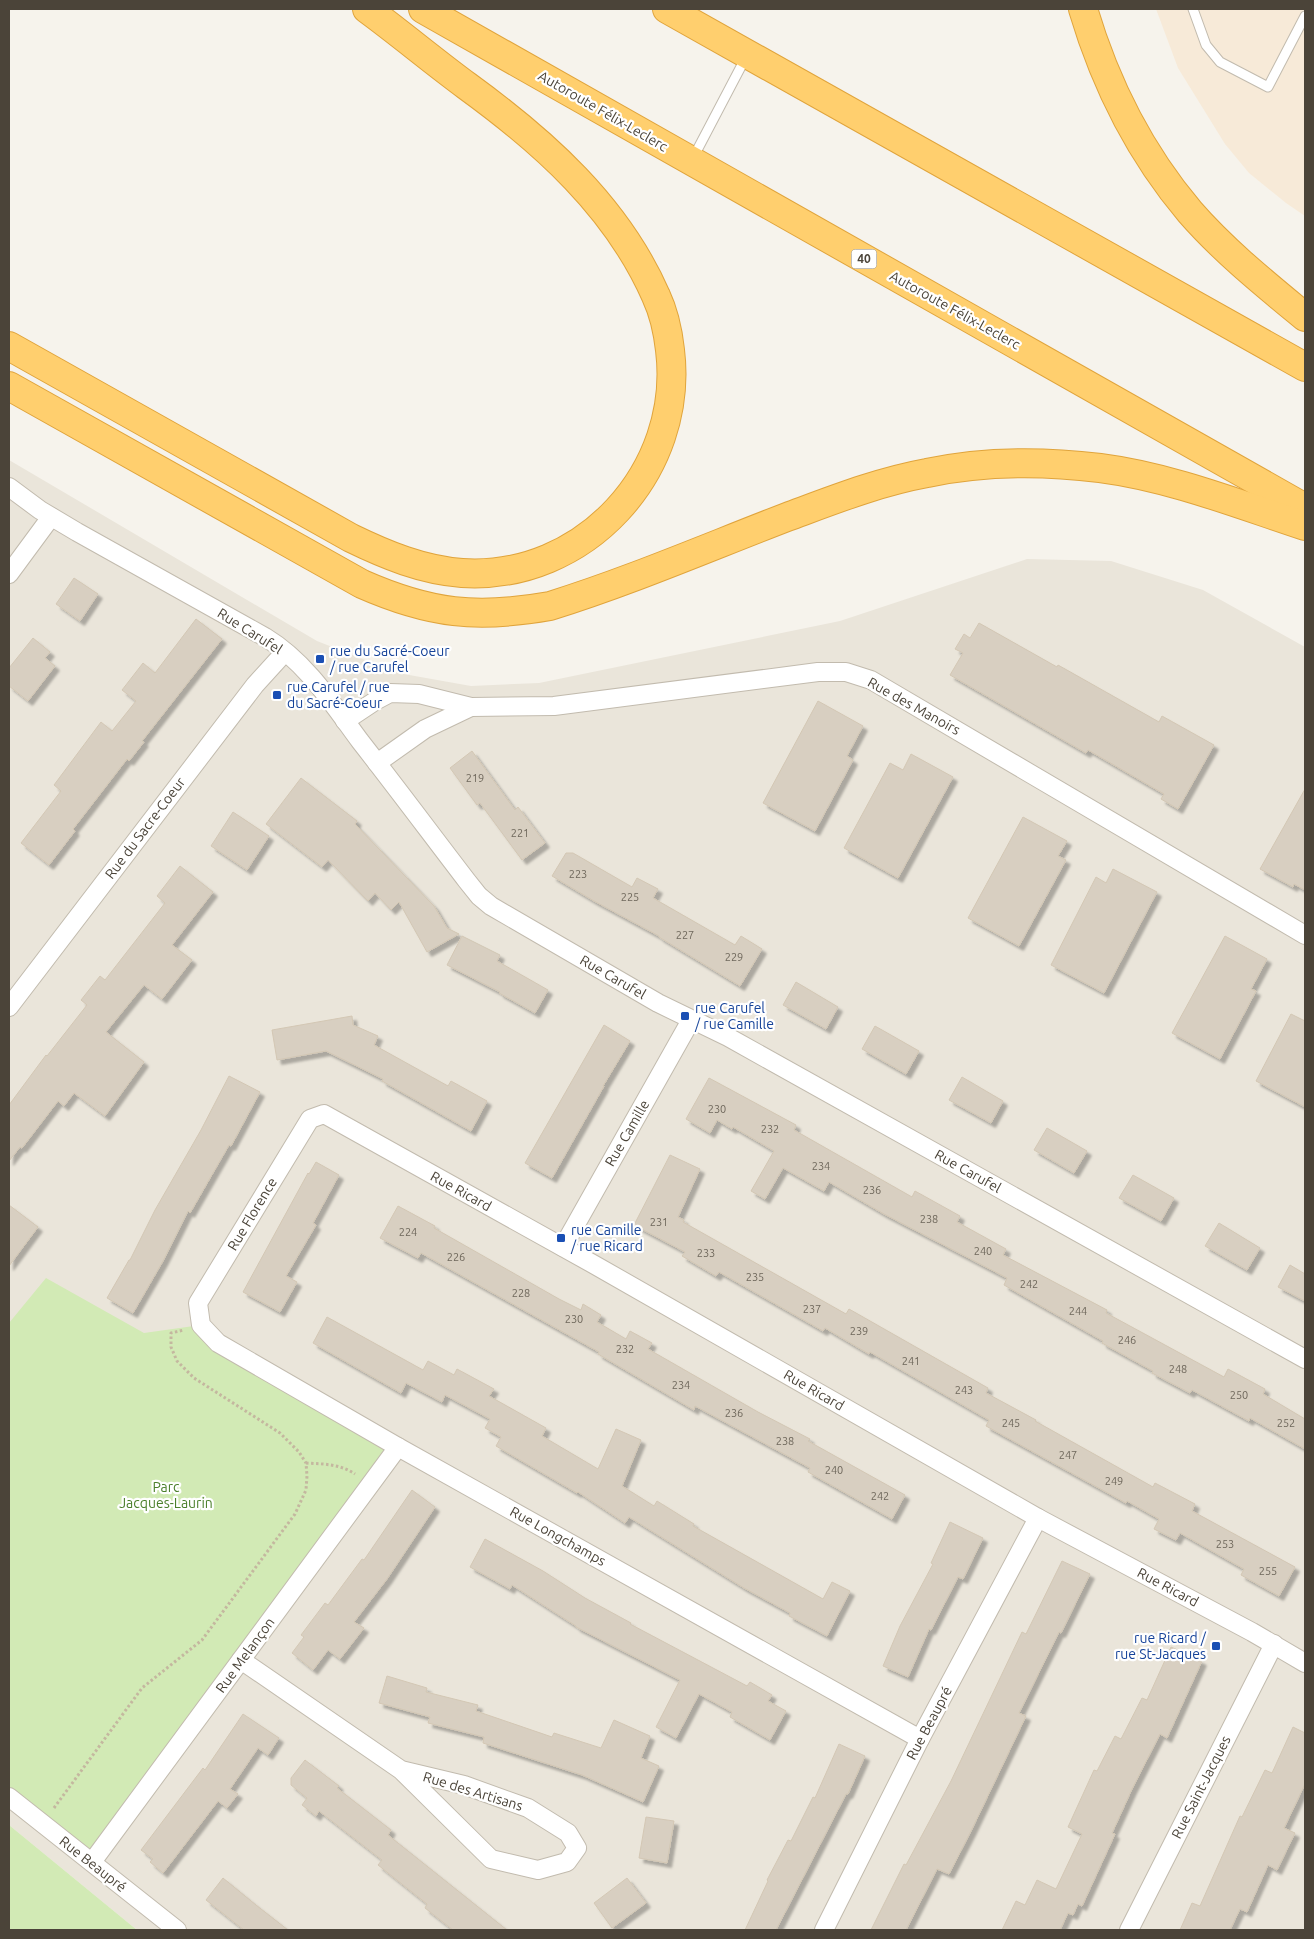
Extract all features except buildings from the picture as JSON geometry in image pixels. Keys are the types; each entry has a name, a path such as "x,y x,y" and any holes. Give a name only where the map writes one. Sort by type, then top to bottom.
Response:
{"highway":[{"path":"9,346 351,538 383,553 422,566 463,573 506,570 528,565 569,548 606,522 634,491 647,471 662,434 667,414 671,357 668,334 655,292 636,258 605,212 546,148 491,103 367,9"},
{"name":"Autoroute Félix-Leclerc","path":"423,9 1305,508"},
{"path":"667,9 1305,368"},
{"path":"1083,9 1095,46 1118,99 1133,130 1159,172 1191,213 1214,237 1305,317"},
{"path":"9,386 362,584 405,602 459,613 516,612 550,606 855,492 927,472 979,465 1025,463 1121,471 1175,483 1305,526"}],"street":[{"name":"Rue Carufel","path":"9,487 51,517 264,637 285,652 307,672 467,881 485,901 658,1003 737,1042 1305,1359"},
{"path":"9,574 51,517"},
{"name":"Rue du Sacre-Coeur","path":"9,1007 255,685 285,652"},
{"name":"Rue des Manoirs","path":"345,721 374,701 390,693 419,694 471,707 554,706 818,672 846,672 871,680 1305,935"},
{"name":"Rue des Manoirs","path":"377,763 424,729 471,707"},
{"name":"Rue Camille","path":"563,1247 692,1020"},
{"name":"Rue Ricard","path":"324,1114 563,1247 1038,1518 1305,1662"},
{"name":"Rue Florence","path":"201,1325 198,1303 310,1119 324,1114"},
{"name":"Rue Longchamps","path":"201,1325 218,1343 398,1447 920,1739"},
{"name":"Rue Melançon","path":"92,1862 398,1447"},
{"name":"Rue Beaupré","path":"824,1930 920,1739 1038,1518"},
{"name":"Rue Saint-Jacques","path":"1128,1930 1274,1644"},
{"name":"Rue des Artisans","path":"241,1660 401,1770 490,1859 538,1870 568,1862 577,1848 568,1833 528,1808 464,1786 401,1770"},
{"name":"Rue Beaupré","path":"9,1797 177,1930"}],"lane":[{"path":"1194,9 1206,45 1220,62 1268,87 1305,16"},
{"path":"691,161 748,54"}],"path":[{"path":"42,1824 142,1688 202,1640 295,1514 306,1490 306,1463 299,1452 280,1434 194,1378 177,1361 171,1347 171,1333 201,1325"},
{"path":"306,1463 327,1464 345,1468 371,1485"}],"shaded area":[{"path":"1156,9 1305,9 1305,216 1249,173 1225,144 1178,68"},
{"path":"9,460 317,641 398,673 471,686 539,683 840,621 1027,559 1111,561 1203,590 1305,647 1305,1930 137,1930 9,1825"}],"green space":[{"name":"Parc Jacques-Laurin","path":"46,1278 144,1333 201,1325 398,1447 92,1862 9,1798 9,1323"},
{"path":"9,1825 137,1930 9,1930"}],"place":[{"name":"rue du Sacré-Coeur / rue Carufel","path":"320,659"},
{"name":"rue Carufel / rue du Sacré-Coeur","path":"277,695"},
{"name":"rue Carufel / rue Camille","path":"685,1016"},
{"name":"rue Camille / rue Ricard","path":"561,1238"},
{"name":"rue Ricard / rue St-Jacques","path":"1216,1646"}]}
